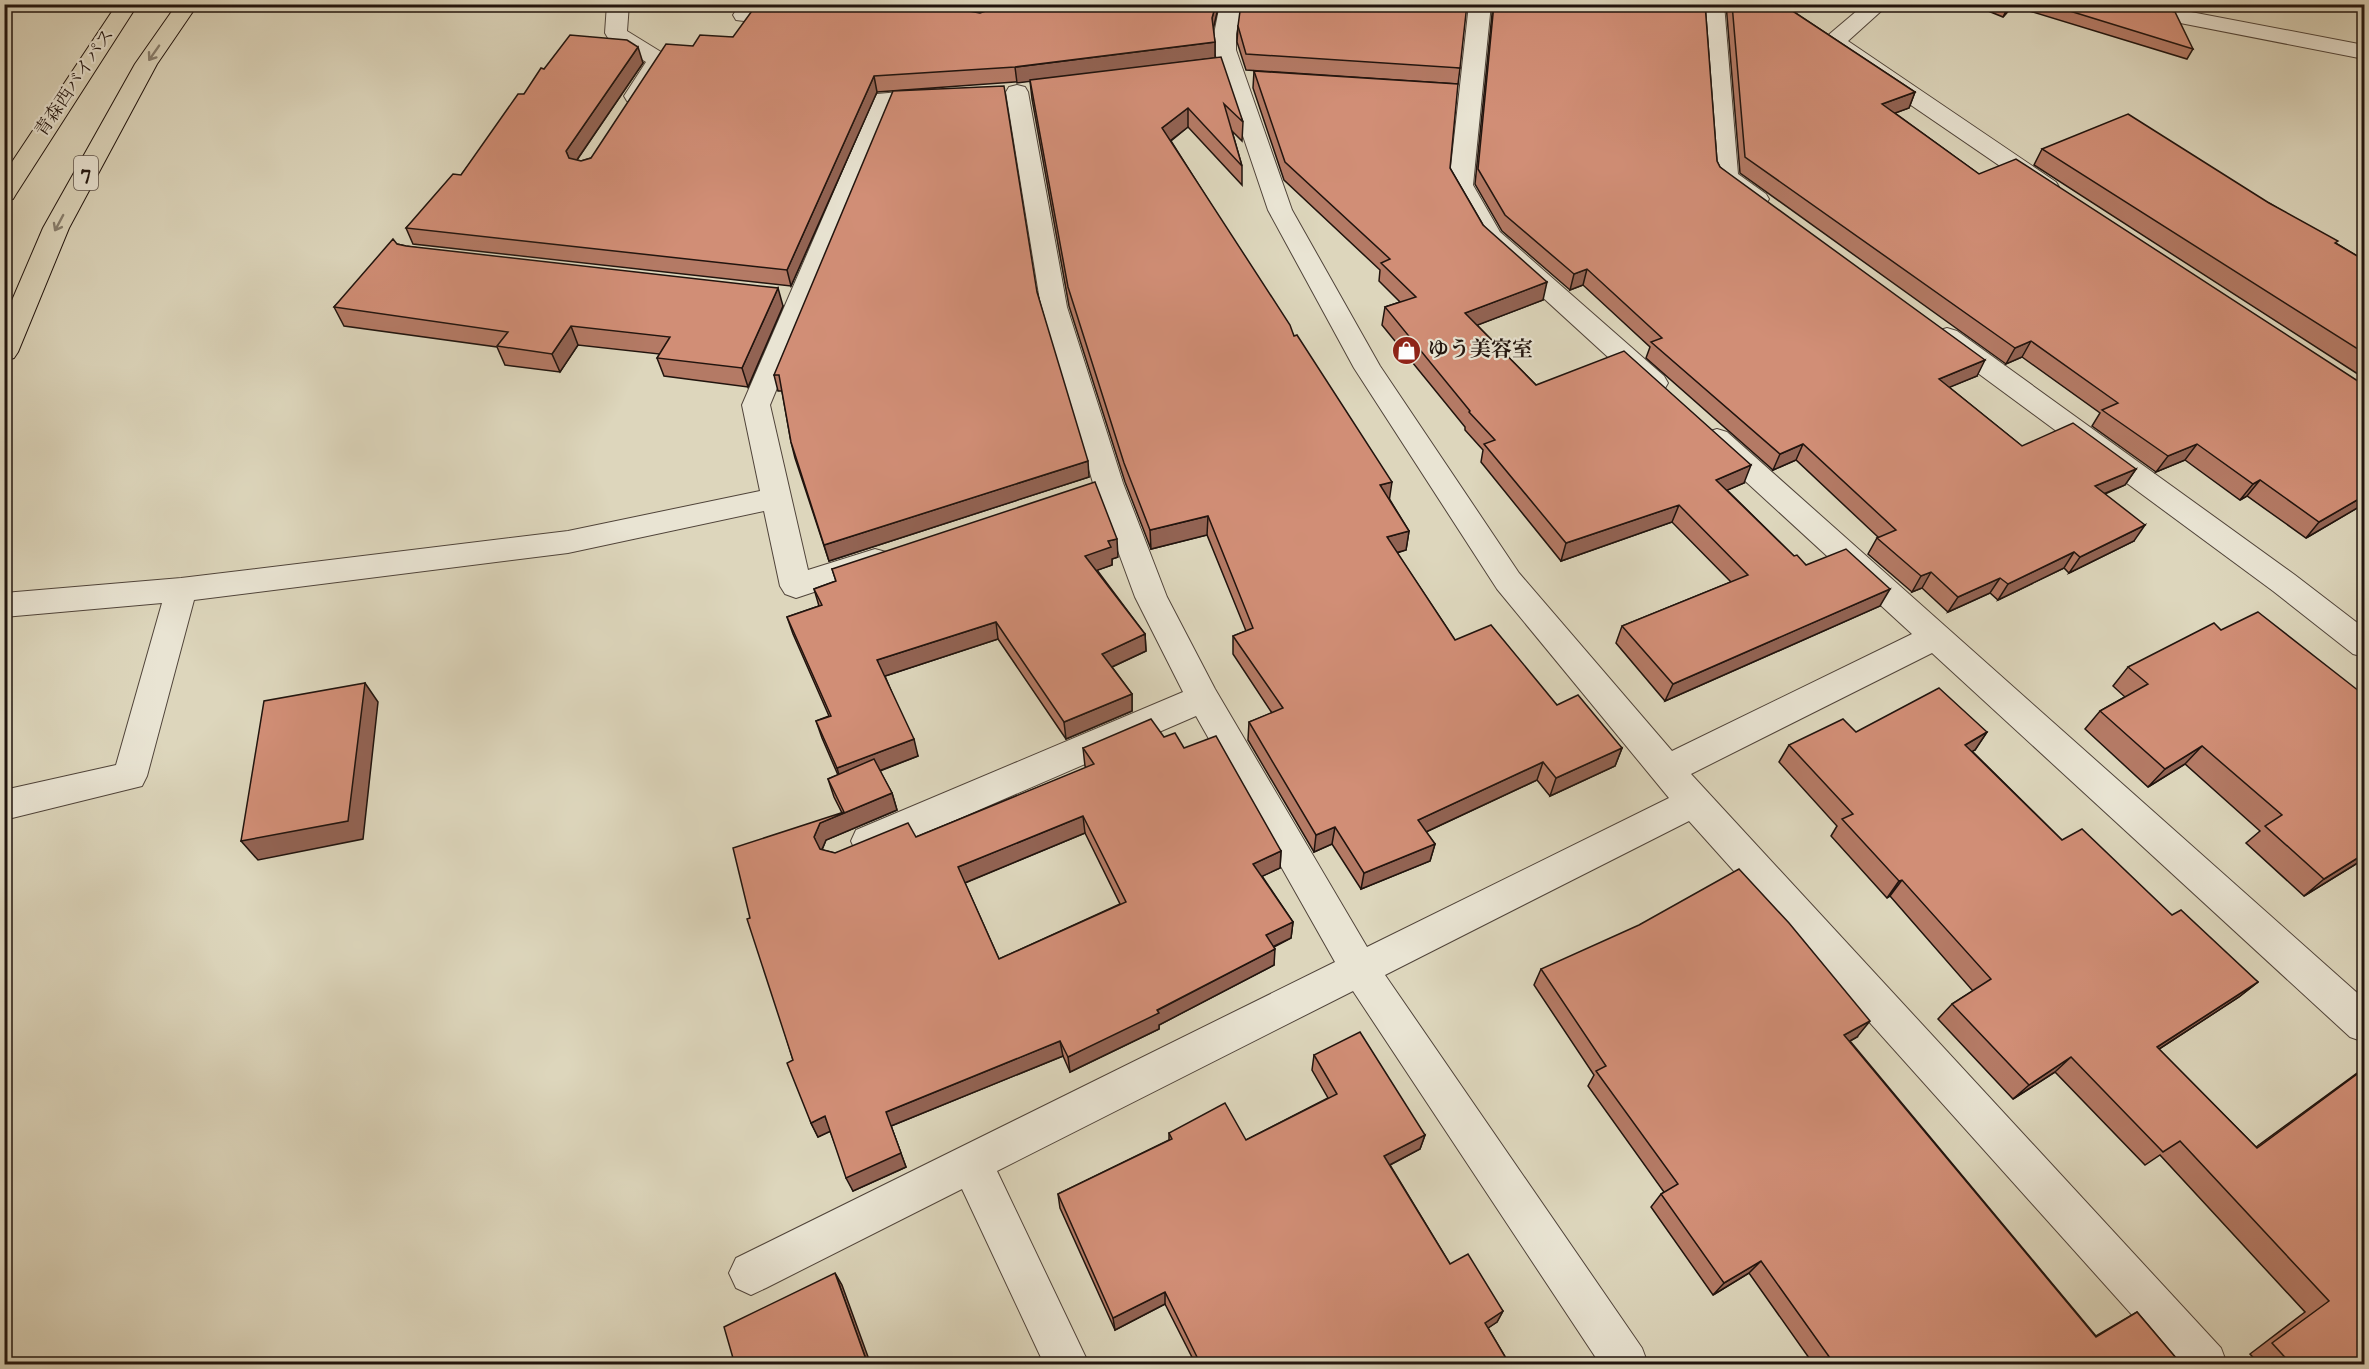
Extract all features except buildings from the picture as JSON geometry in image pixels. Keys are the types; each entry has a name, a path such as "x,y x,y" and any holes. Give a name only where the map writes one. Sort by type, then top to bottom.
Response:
{"highway":[{"name":"青森西バイパス","path":"4,194 128,4"},
{"name":"7","path":"4,352 56,228 146,64 188,4"}],"street":[{"path":"618,4 616,33 658,60 626,111"},
{"path":"1231,4 1222,40 1280,210 1368,368 1508,581 1694,802 2205,1365"},
{"path":"1480,4 1460,93 1461,185 1490,236 1669,396"},
{"path":"1713,4 1726,177 1781,217"},
{"path":"1878,4 1834,42 2065,199"},
{"path":"2174,11 2364,52"},
{"path":"1018,91 1054,307 1097,487 1203,698 1360,970 1626,1365"},
{"path":"896,553 796,586 756,405 788,295 885,99 951,95"},
{"path":"1932,326 2284,583 2364,645"},
{"path":"1696,420 2364,1024"},
{"path":"4,605 181,590 568,542 776,498"},
{"path":"4,805 130,776 181,590"},
{"path":"1666,770 1937,636"},
{"path":"840,854 1203,698"},
{"path":"751,1273 1694,802"},
{"path":"972,1164 1067,1365"}],"place":[{"name":"ゆう美容室","path":"1407,350"}]}
